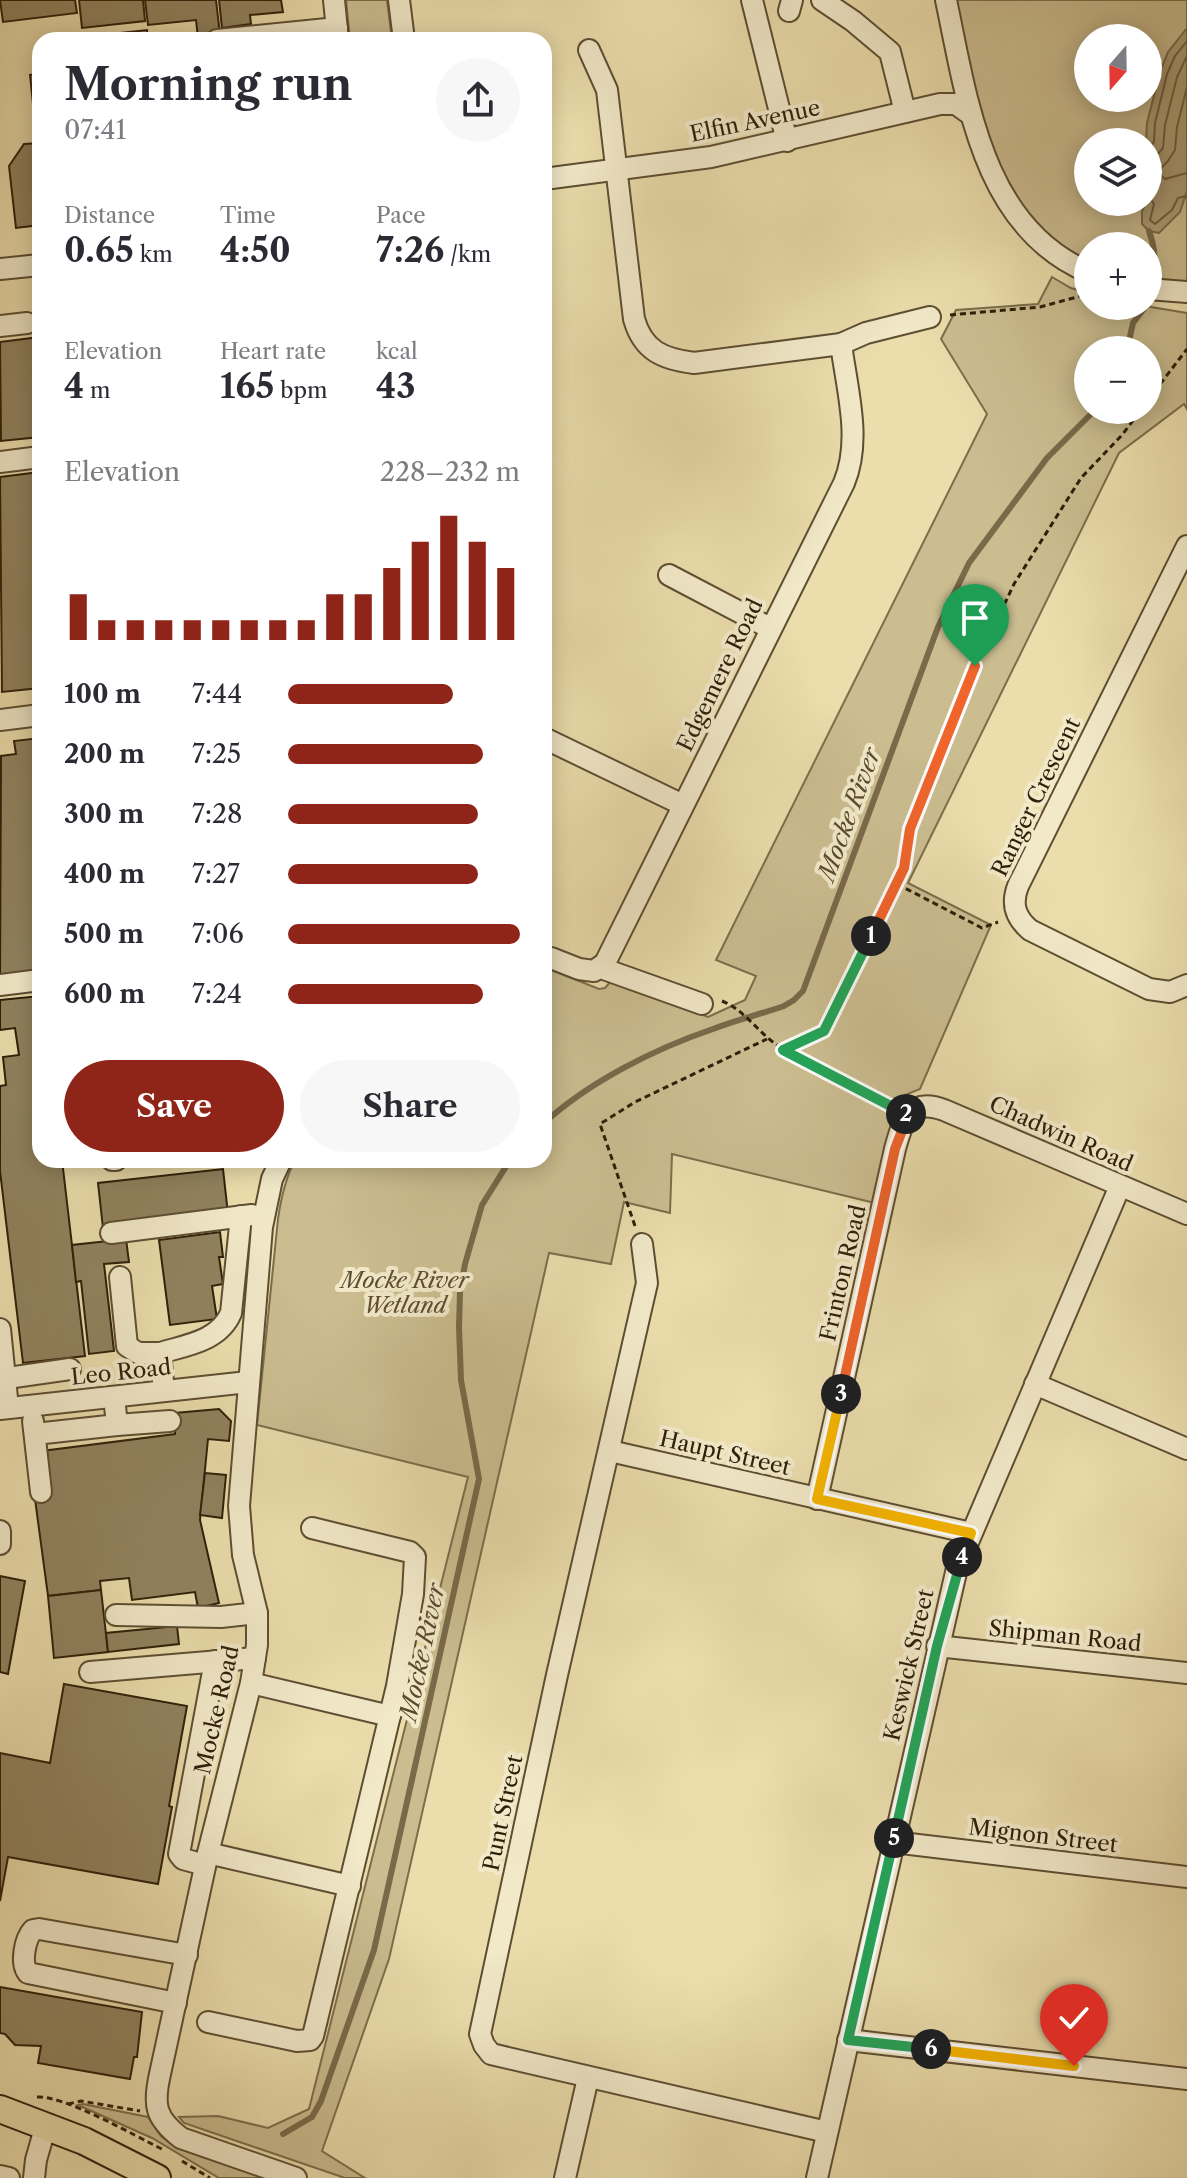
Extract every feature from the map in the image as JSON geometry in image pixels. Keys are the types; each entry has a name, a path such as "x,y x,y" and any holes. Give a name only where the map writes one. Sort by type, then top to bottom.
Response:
{"main road":[{"path":"0,2109 46,2125 145,2175"}],"street":[{"path":"334,0 338,32"},
{"path":"399,0 403,32"},
{"path":"752,0 787,141"},
{"path":"822,0 890,52 905,112"},
{"path":"946,0 970,114 993,175 1012,209 1041,242 1074,264"},
{"path":"589,50 607,90 634,319 639,334 650,350 670,360 694,363 841,344 866,333 930,317"},
{"name":"Elfin Avenue","path":"552,178 711,157 948,103 964,108 970,114"},
{"path":"0,269 32,266"},
{"path":"1162,290 1187,292"},
{"path":"0,326 27,323"},
{"name":"Edgemere Road","path":"601,968 852,464 854,447 841,344"},
{"path":"0,462 32,458"},
{"name":"Ranger Crescent","path":"1017,915 1014,896 1018,886 1187,546"},
{"path":"669,575 770,628"},
{"path":"0,720 32,716"},
{"path":"552,742 683,805"},
{"path":"1017,915 1030,930 1149,989 1178,989"},
{"path":"552,958 579,969 594,971 601,968 702,1004"},
{"path":"0,985 32,981"},
{"name":"Chadwin Road","path":"912,1112 921,1105 944,1110 1187,1214"},
{"name":"Frinton Road","path":"817,1499 895,1149 912,1112"},
{"name":"Mocke Road","path":"159,2115 156,2094 255,1658 257,1613 243,1555 239,1518 264,1217 275,1168"},
{"name":"Keswick Street","path":"817,2178 957,1568 1120,1186"},
{"path":"111,1233 241,1216 264,1217"},
{"path":"120,1277 127,1346 138,1353 160,1353 220,1331 231,1313 241,1216"},
{"name":"Punt Street","path":"642,1244 647,1283 557,1675 480,2034 491,2054 827,2132"},
{"path":"0,1329 4,1408"},
{"path":"160,1353 164,1391"},
{"path":"3,1379 70,1369"},
{"name":"Leo Road","path":"4,1408 248,1382"},
{"path":"1035,1384 1187,1449"},
{"path":"114,1397 117,1425"},
{"path":"32,1405 41,1492"},
{"path":"35,1434 170,1421"},
{"name":"Haupt Street","path":"610,1451 971,1533"},
{"path":"208,2022 297,2041 310,2040 350,1886 407,1640 415,1557 410,1552 312,1528"},
{"path":"0,1531 0,1544"},
{"path":"116,1615 221,1617 257,1613"},
{"name":"Shipman Road","path":"937,1646 1187,1673"},
{"path":"90,1672 255,1658"},
{"path":"215,1661 179,1854 183,1859 207,1859 350,1886"},
{"path":"251,1683 390,1716"},
{"name":"Mignon Street","path":"893,1842 1187,1877"},
{"path":"176,2003 28,1973 23,1964 28,1937 33,1930 39,1929 187,1955"},
{"path":"848,2040 1187,2079"},
{"path":"565,2178 588,2078"},
{"path":"159,2115 167,2127 181,2138 296,2178"},
{"path":"34,2178 46,2125"},
{"path":"0,2176 9,2178"}],"path":[{"path":"930,317 1040,307 1074,298"},
{"path":"1162,382 1187,349"},
{"path":"783,1050 824,1031 904,868 910,829 975,666 1014,584 1081,478 1130,424"},
{"path":"897,884 982,928 1017,915"},
{"path":"741,1013 783,1050 912,1112"},
{"path":"642,1244 600,1124 635,1102 767,1039"},
{"path":"66,2104 81,2101 159,2115"}],"green space":[{"path":"346,0 387,0 391,32 349,32"},
{"path":"946,0 1187,0 1187,292 1162,290 1162,232 1074,232 1074,264 1059,256 993,175"},
{"name":"Mocke River Wetland","path":"1052,277 1074,289 1074,320 1162,320 1162,309 1187,313 1187,409 1184,404 1162,421 1162,336 1074,336 1074,424 1157,424 1119,453 908,883 991,925 920,1089 905,1095 893,1110 896,1113 875,1203 672,1154 670,1213 624,1202 611,1264 549,1253 389,1959 322,2151 365,2178 345,2178 184,2123 179,2117 218,2116 268,2128 309,2109 468,1477 257,1425 278,1219 292,1168 552,1168 552,970 599,989 605,988 612,980 708,1017 745,1000 756,976 716,960 987,414 941,339 956,310 1038,304"},
{"path":"78,2105 148,2117 161,2136 177,2148 264,2178 219,2178 152,2138"}],"water":[{"path":"1187,28 1187,191 1180,212 1160,232 1154,232 1142,224 1142,216 1162,216 1162,128 1147,128 1147,123 1150,112 1162,112 1162,67 1168,52"}],"building":[{"path":"0,0 75,0 77,13 3,22"},
{"path":"79,0 143,0 145,21 82,28"},
{"path":"145,0 216,0 220,32 197,32 196,20 148,25"},
{"path":"219,0 281,0 283,12 250,15 251,24 222,28"},
{"path":"24,144 32,144 32,226 16,228 9,166"},
{"path":"32,338 32,438 1,441 0,342"},
{"path":"32,473 32,689 2,692 0,477"},
{"path":"32,739 32,974 0,978 1,756 16,754 14,741"},
{"path":"32,997 32,1168 63,1168 85,1356 23,1363 0,1171 0,1086 6,1085 3,1057 19,1055 15,1028 0,1030 0,1000"},
{"path":"223,1169 228,1214 103,1228 98,1183"},
{"path":"220,1232 223,1257 219,1257 223,1284 212,1286 217,1319 170,1325 159,1240"},
{"path":"126,1239 129,1262 104,1264 114,1351 89,1354 81,1281 76,1282 72,1245"},
{"path":"219,1409 231,1421 229,1441 208,1439 200,1520 219,1603 198,1608 195,1592 132,1600 129,1578 100,1581 101,1590 48,1596 35,1499 42,1451 175,1434 175,1413"},
{"path":"205,1473 226,1475 222,1518 200,1515"},
{"path":"0,1576 25,1581 8,1674 0,1672"},
{"path":"101,1590 108,1652 54,1658 48,1596"},
{"path":"177,1626 179,1644 108,1652 106,1633"},
{"path":"64,1684 187,1706 158,1884 8,1857 0,1901 0,1753 50,1763"},
{"path":"0,1987 142,2012 137,2057 134,2057 130,2079 38,2063 41,2046 15,2045 0,2033"}],"waterway":[{"name":"Mocke River","path":"1130,336 1135,320"},
{"name":"Mocke River","path":"552,1116 581,1094 645,1057 691,1037 784,1006 803,991 938,627 969,563 1047,458 1081,424"},
{"name":"Mocke River","path":"283,2134 312,2117 321,2101 374,1950 479,1479 461,1380 460,1292 482,1205 505,1168"}],"route":[{"path":"975,666 910,829 904,868 824,1031 783,1050 908,1115 895,1149 817,1499 971,1533 950,1592 848,2040 1074,2066"}]}
